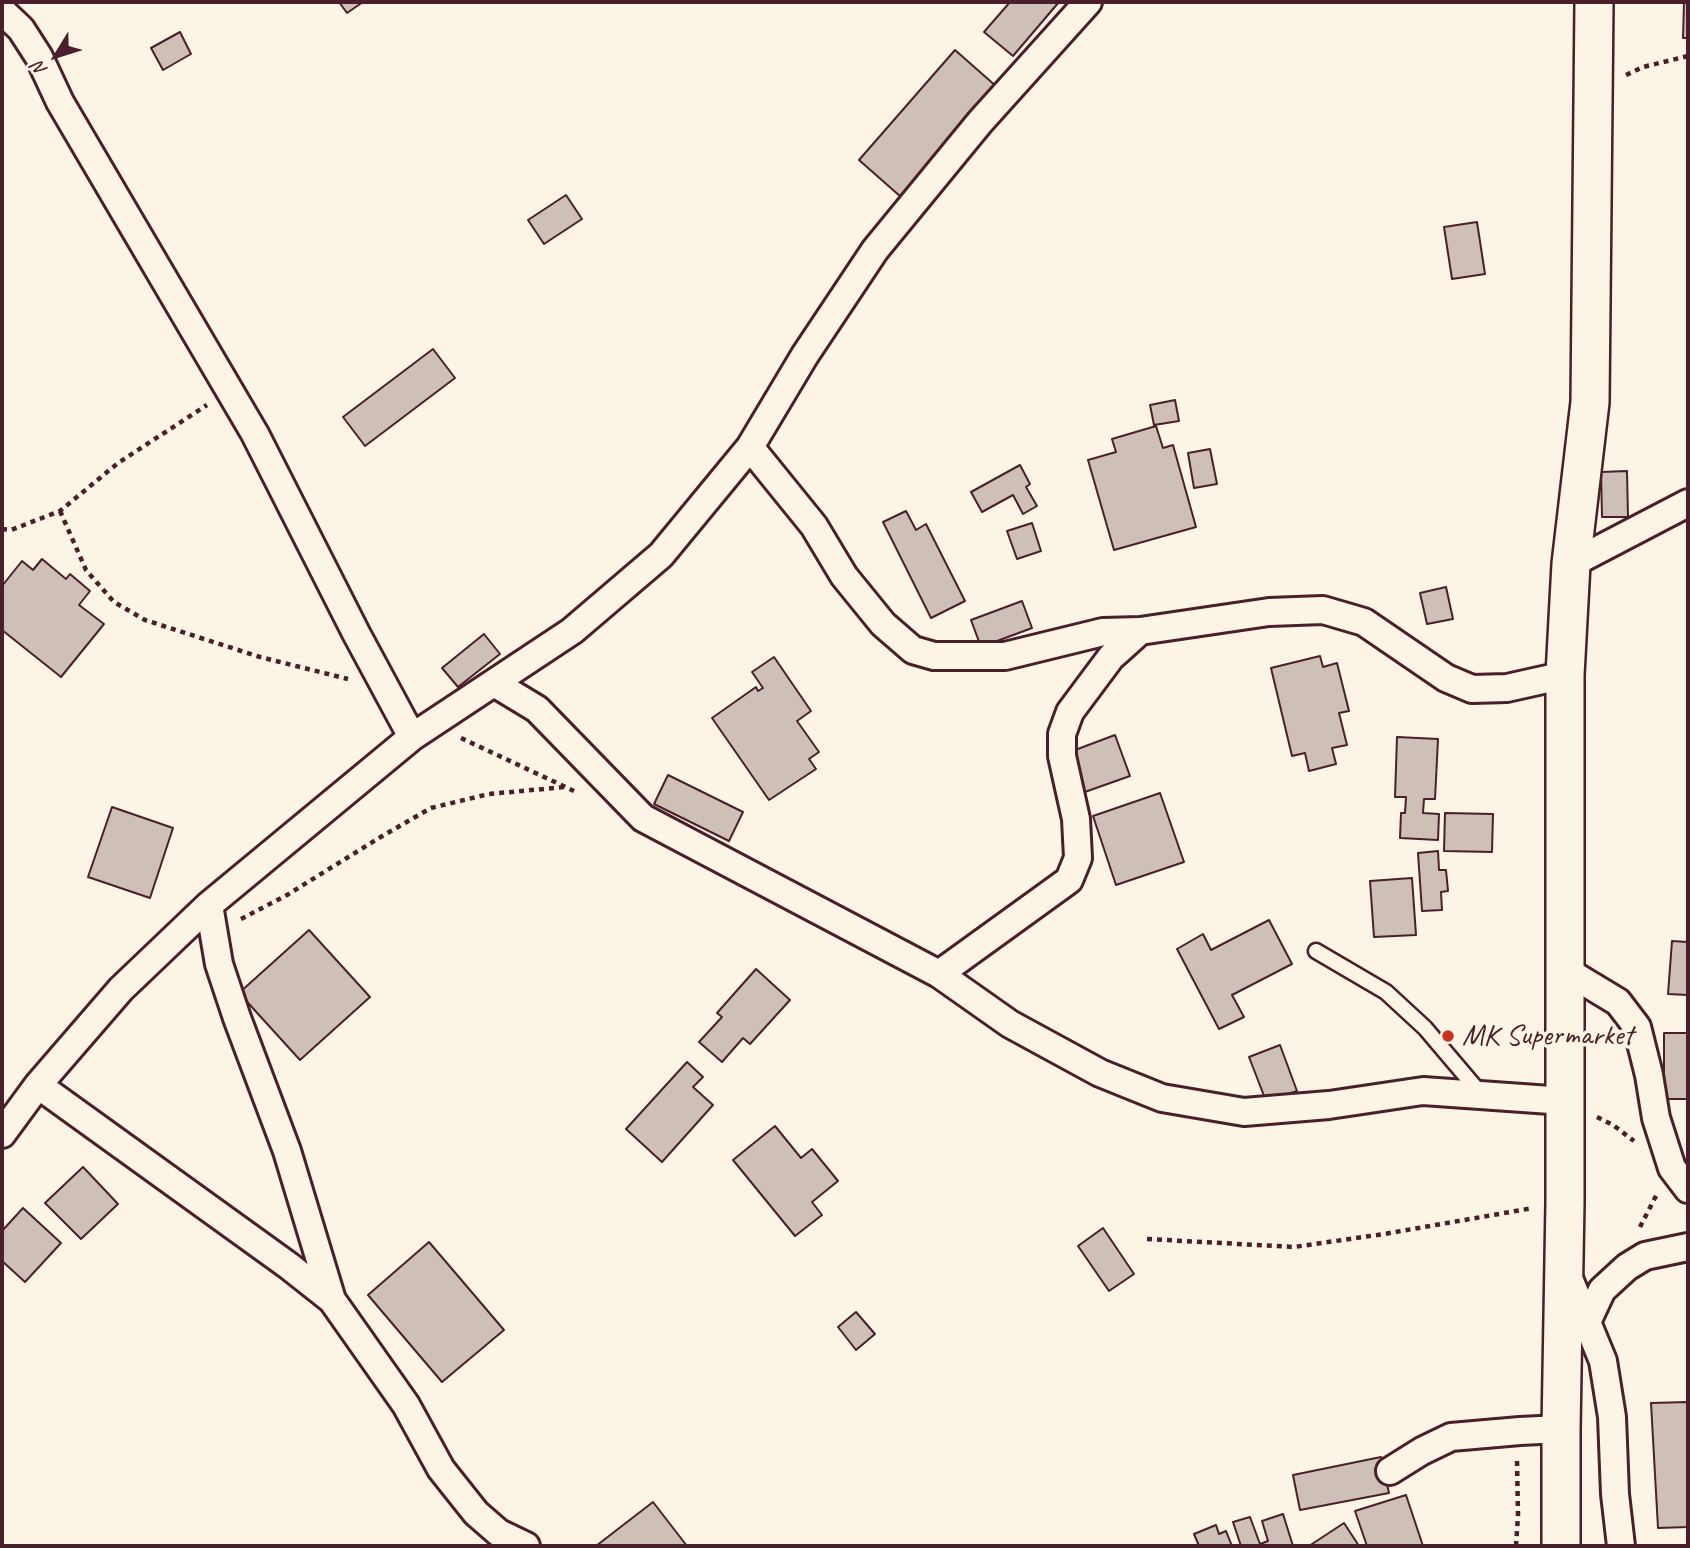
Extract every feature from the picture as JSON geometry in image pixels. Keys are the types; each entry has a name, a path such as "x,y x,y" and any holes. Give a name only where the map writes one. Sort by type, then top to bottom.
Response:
{"main road":[{"path":"1561,1546 1565,1202 1565,675 1571,564 1590,402 1594,2"}],"street":[{"path":"2,1134 38,1085 121,989 422,731 572,631 661,555 750,447 805,355 875,250 980,122 1087,2"},
{"path":"2,11 21,29 39,57 60,102 255,434 387,689 422,731"},
{"path":"750,447 814,526 852,585 884,624 914,650 934,656 1005,656 1103,632 1140,631 1269,612 1323,610 1364,622 1446,678 1472,689 1507,688 1565,675"},
{"path":"1571,564 1688,503"},
{"path":"939,974 1069,880 1078,858 1076,819 1062,755 1062,734 1070,712 1111,657 1140,631"},
{"path":"494,683 537,709 643,818 939,974 1010,1024 1100,1073 1162,1098 1244,1112 1329,1105 1423,1091 1565,1101"},
{"path":"210,914 223,975 287,1151 332,1300"},
{"path":"1565,970 1618,1002 1637,1027 1668,1165 1688,1189"},
{"path":"38,1085 332,1300 406,1405 441,1468 476,1513 499,1533 526,1546"},
{"path":"1587,1322 1602,1290 1627,1268 1645,1256 1688,1247"},
{"path":"1564,1267 1603,1362 1612,1418 1615,1494 1621,1546"},
{"path":"1390,1471 1451,1437 1561,1429"}],"lane":[{"path":"1316,951 1386,992 1425,1028 1482,1095"}],"path":[{"path":"1594,90 1643,67 1688,56"},
{"path":"2,529 10,530 60,511 118,463 228,391"},
{"path":"60,511 86,570 114,602 145,620 260,657 387,689"},
{"path":"422,731 576,792"},
{"path":"210,914 244,919 431,808 489,794 565,787"},
{"path":"1565,1101 1613,1125 1668,1165 1637,1233 1627,1268"},
{"path":"1147,1239 1294,1247 1565,1202"},
{"path":"1516,1546 1520,1431"}],"building":[{"path":"339,2 363,2 347,13"},
{"path":"1010,2 1059,2 1013,56 984,32"},
{"path":"1684,2 1688,2 1688,38 1683,38"},
{"path":"180,32 191,54 163,70 151,48"},
{"path":"955,50 997,87 901,197 859,160"},
{"path":"566,195 582,219 544,244 528,220"},
{"path":"1477,222 1485,274 1452,279 1444,227"},
{"path":"433,349 455,378 365,446 343,417"},
{"path":"1175,400 1179,421 1154,425 1150,405"},
{"path":"1156,426 1163,448 1173,445 1196,527 1114,550 1088,460 1116,452 1112,439"},
{"path":"1210,449 1217,484 1194,488 1188,453"},
{"path":"1020,465 1030,484 1026,487 1037,506 1023,514 1013,495 982,512 971,492"},
{"path":"1627,471 1628,517 1602,517 1601,472"},
{"path":"906,511 916,530 926,524 965,601 931,618 883,522"},
{"path":"1032,523 1041,551 1017,559 1007,531"},
{"path":"42,559 66,579 70,574 90,591 79,605 104,624 61,677 2,630 2,586 22,561 33,570"},
{"path":"1446,587 1453,619 1427,624 1420,593"},
{"path":"1022,601 1032,628 981,647 971,620"},
{"path":"484,634 500,654 458,687 442,668"},
{"path":"1320,656 1323,667 1337,663 1349,711 1339,713 1347,745 1332,748 1336,764 1309,771 1305,753 1292,756 1271,668"},
{"path":"774,657 811,711 797,721 819,752 809,759 816,769 769,800 712,718 756,687 758,691 763,688 752,672"},
{"path":"1115,735 1130,776 1082,793 1067,753"},
{"path":"1397,737 1438,739 1435,799 1424,799 1423,813 1439,814 1438,840 1400,838 1401,813 1405,813 1406,797 1395,797"},
{"path":"668,775 743,812 729,841 654,804"},
{"path":"1160,793 1184,862 1116,885 1093,816"},
{"path":"112,807 173,828 150,898 88,877"},
{"path":"1445,813 1493,814 1492,852 1444,851"},
{"path":"1438,851 1439,870 1446,870 1448,891 1441,892 1442,910 1422,911 1418,853"},
{"path":"1412,878 1416,935 1374,937 1370,881"},
{"path":"1269,920 1292,964 1232,995 1244,1017 1219,1029 1177,949 1203,934 1211,950"},
{"path":"309,930 370,997 300,1060 239,993"},
{"path":"1672,941 1688,942 1688,995 1668,994"},
{"path":"756,969 790,1000 750,1044 743,1038 722,1062 699,1042 722,1017 717,1013"},
{"path":"1664,1033 1688,1033 1688,1099 1664,1099"},
{"path":"1280,1045 1297,1091 1266,1101 1249,1057"},
{"path":"687,1062 703,1077 693,1087 713,1105 662,1162 626,1129"},
{"path":"775,1126 801,1158 812,1149 838,1181 812,1202 822,1215 795,1236 733,1160"},
{"path":"83,1167 118,1204 81,1239 45,1203"},
{"path":"23,1208 61,1243 25,1282 2,1261 2,1231"},
{"path":"1103,1228 1134,1274 1109,1291 1078,1246"},
{"path":"429,1242 504,1330 442,1382 368,1295"},
{"path":"856,1312 875,1334 856,1350 838,1327"},
{"path":"1688,1402 1688,1527 1658,1528 1651,1403"},
{"path":"1381,1457 1389,1493 1300,1510 1293,1475"},
{"path":"1406,1495 1423,1546 1367,1546 1355,1511"},
{"path":"653,1502 687,1546 596,1546"},
{"path":"1283,1514 1293,1546 1241,1546 1233,1522 1250,1517 1260,1544 1268,1541 1262,1521"},
{"path":"1344,1523 1359,1546 1309,1546"},
{"path":"1216,1525 1219,1534 1226,1531 1232,1546 1199,1546 1194,1534"}],"place":[{"name":"MK Supermarket","path":"1448,1036"}]}
